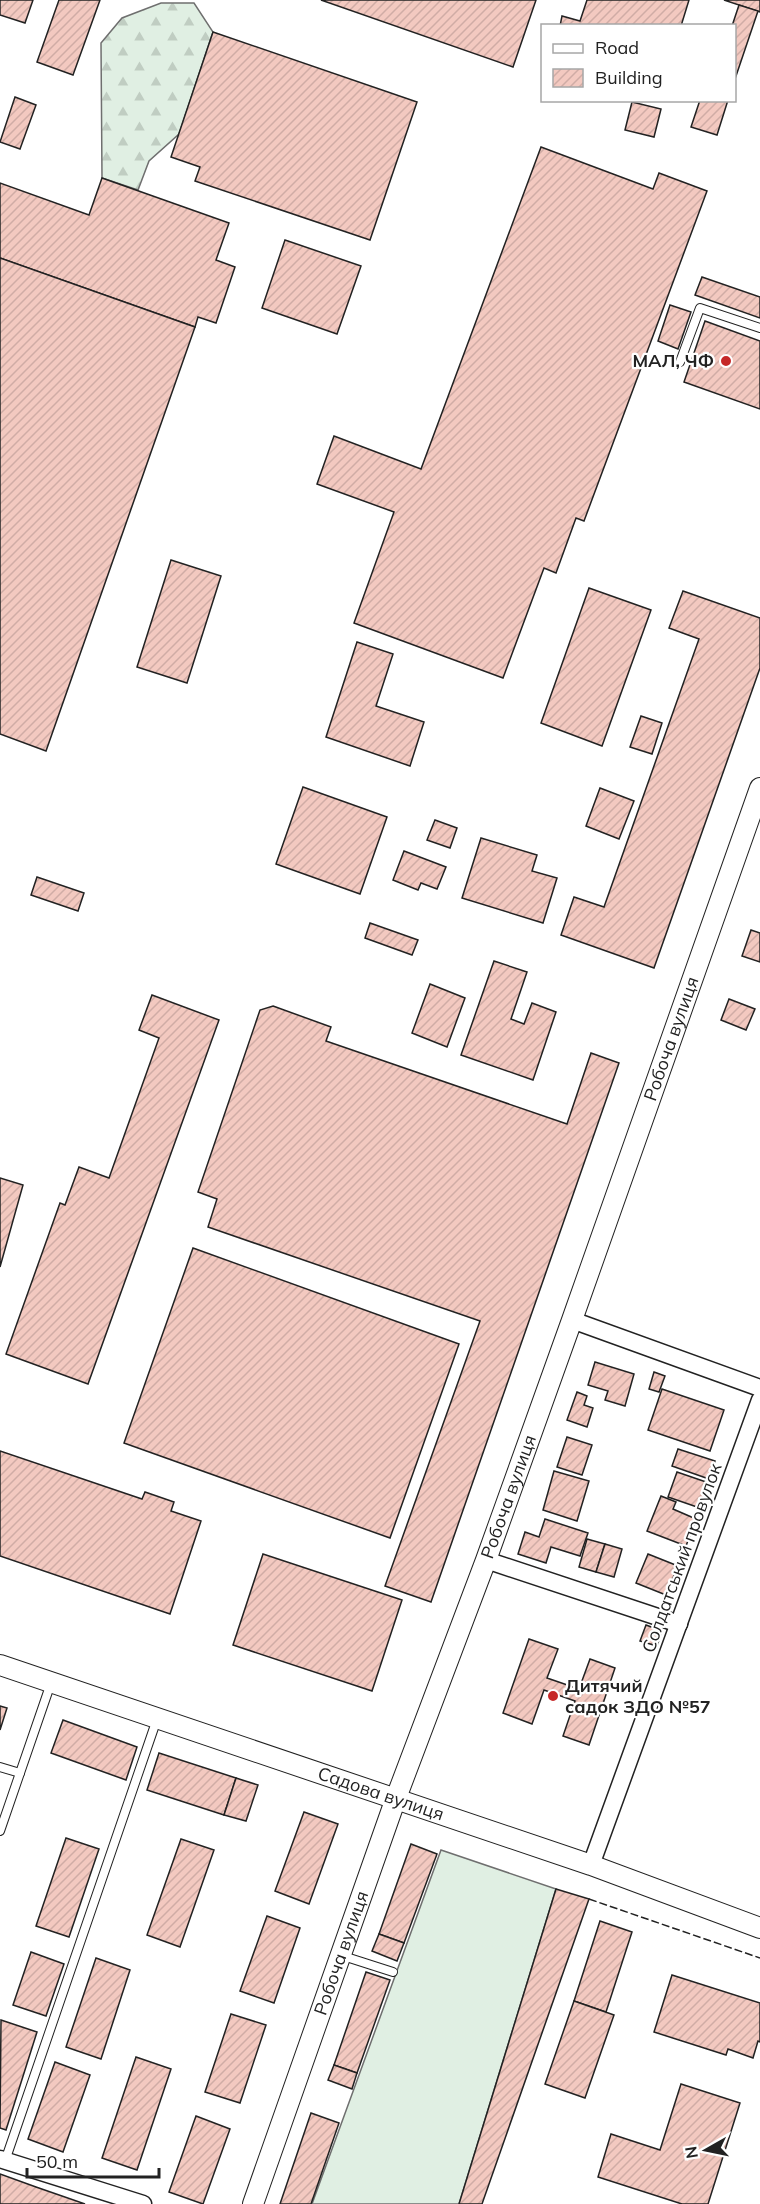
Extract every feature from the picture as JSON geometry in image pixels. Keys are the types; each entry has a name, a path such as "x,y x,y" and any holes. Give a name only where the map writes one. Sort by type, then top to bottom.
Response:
{"street":[{"name":"Робоча вулиця","path":"253,2204 396,1798 486,1560 755,817 760,788"},
{"path":"572,1320 760,1388"},
{"name":"Солдатський провулок","path":"591,1864 760,1400"},
{"path":"486,1560 679,1624"},
{"name":"Садова вулиця","path":"0,1665 591,1864 760,1928"},
{"path":"3,2160 141,2204"}],"lane":[{"path":"680,362 700,308 760,328"},
{"path":"0,1831 51,1683"},
{"path":"3,2160 157,1718"},
{"path":"0,1767 20,1773"},
{"path":"340,1955 393,1972"}],"green space":[{"path":"161,3 194,3 213,32 179,134 149,161 138,190 102,178 101,43 122,18"},
{"path":"441,1850 556,1889 459,2204 312,2204"}],"building":[{"path":"0,0 33,0 25,23 0,15"},
{"path":"59,0 100,0 73,75 37,62"},
{"path":"321,0 536,0 513,67"},
{"path":"587,0 689,0 682,24 560,24 562,16 580,21"},
{"path":"724,0 760,0 760,12"},
{"path":"739,5 758,11 736,76 736,24 733,24"},
{"path":"213,32 417,102 370,240 195,181 200,167 171,157"},
{"path":"15,97 36,105 20,149 0,142"},
{"path":"632,102 661,109 654,137 625,130"},
{"path":"699,102 727,102 717,135 691,127"},
{"path":"541,147 653,189 659,173 707,191 584,521 576,518 556,573 544,568 503,678 354,623 394,512 317,484 334,436 421,469"},
{"path":"102,178 229,223 216,260 235,267 216,323 198,317 195,327 0,258 0,183 89,215"},
{"path":"285,240 361,266 337,334 262,308"},
{"path":"0,258 195,327 46,751 0,734"},
{"path":"702,277 760,297 760,318 695,295"},
{"path":"670,305 691,312 678,349 658,341"},
{"name":"МАЛ, ЧФ","path":"705,321 760,341 760,409 684,382"},
{"path":"171,560 221,576 187,683 137,667"},
{"path":"589,588 651,610 602,746 541,723"},
{"path":"683,591 760,618 760,668 654,968 561,935 574,897 604,907 699,639 669,628"},
{"path":"357,642 393,654 376,706 424,722 410,766 326,737"},
{"path":"641,716 662,723 652,754 630,747"},
{"path":"303,787 387,817 360,894 276,864"},
{"path":"600,788 634,801 619,839 586,826"},
{"path":"435,820 457,828 450,848 427,840"},
{"path":"481,838 537,855 532,871 557,878 543,923 462,898"},
{"path":"404,851 446,867 437,889 421,883 418,890 393,880"},
{"path":"37,877 84,893 78,911 31,895"},
{"path":"370,923 418,940 412,955 365,938"},
{"path":"751,930 760,933 760,962 742,956"},
{"path":"494,961 527,972 511,1019 524,1024 532,1003 556,1012 533,1080 461,1055"},
{"path":"430,984 465,998 447,1047 412,1033"},
{"path":"152,995 219,1020 88,1384 6,1354 60,1203 65,1205 79,1167 109,1178 159,1038 139,1030"},
{"path":"729,999 755,1009 746,1030 721,1020"},
{"path":"273,1006 331,1027 326,1041 567,1124 591,1053 619,1063 431,1602 385,1586 480,1321 208,1227 217,1199 198,1192 260,1010"},
{"path":"0,1178 23,1185 0,1267"},
{"path":"193,1248 459,1344 390,1538 124,1443"},
{"path":"595,1362 634,1374 625,1406 605,1400 608,1391 588,1385"},
{"path":"654,1372 665,1376 659,1392 649,1389"},
{"path":"662,1389 724,1410 710,1451 648,1430"},
{"path":"577,1392 587,1396 584,1405 593,1408 587,1427 567,1420"},
{"path":"567,1437 592,1445 582,1475 557,1467"},
{"path":"678,1449 715,1461 709,1479 672,1466"},
{"path":"0,1451 142,1499 145,1492 174,1502 171,1511 201,1521 170,1614 0,1556"},
{"path":"554,1471 589,1481 577,1521 543,1510"},
{"path":"677,1472 709,1483 700,1508 668,1497"},
{"path":"661,1496 676,1502 673,1509 696,1519 686,1546 647,1531"},
{"path":"545,1519 588,1533 580,1556 551,1547 546,1563 518,1554 525,1532 539,1537"},
{"path":"587,1539 605,1544 596,1572 579,1567"},
{"path":"605,1544 622,1549 614,1577 596,1572"},
{"path":"263,1554 402,1600 372,1691 233,1645"},
{"path":"648,1554 678,1566 666,1595 636,1583"},
{"path":"646,1625 662,1631 657,1646 640,1641"},
{"path":"529,1639 558,1649 547,1678 579,1689 590,1659 615,1668 589,1745 563,1736 575,1701 544,1690 532,1724 503,1713"},
{"path":"0,1706 7,1708 0,1730"},
{"path":"63,1720 137,1747 126,1780 51,1753"},
{"path":"159,1753 236,1778 224,1815 147,1790"},
{"path":"236,1778 258,1785 246,1821 224,1815"},
{"path":"304,1812 338,1824 309,1904 275,1891"},
{"path":"66,1838 99,1849 69,1937 36,1926"},
{"path":"181,1839 214,1850 180,1947 147,1935"},
{"path":"411,1844 437,1854 404,1943 379,1934"},
{"path":"556,1889 589,1899 482,2204 459,2204"},
{"path":"267,1916 300,1928 274,2003 240,1991"},
{"path":"600,1921 632,1932 606,2012 574,2001"},
{"path":"379,1934 404,1943 397,1961 372,1951"},
{"path":"31,1952 64,1964 46,2016 13,2005"},
{"path":"96,1958 130,1970 101,2059 66,2047"},
{"path":"366,1972 390,1980 357,2073 334,2065"},
{"path":"672,1975 760,2003 760,2042 758,2041 753,2058 728,2049 726,2055 654,2032"},
{"path":"574,2001 614,2015 585,2098 545,2084"},
{"path":"231,2014 266,2025 240,2103 205,2092"},
{"path":"1,2020 37,2032 6,2130 0,2128"},
{"path":"136,2057 171,2069 137,2170 102,2158"},
{"path":"55,2062 90,2075 63,2152 28,2139"},
{"path":"334,2065 357,2073 352,2089 328,2080"},
{"path":"681,2084 740,2103 708,2204 682,2204 598,2177 611,2134 660,2150"},
{"path":"311,2113 339,2123 311,2204 280,2204"},
{"path":"196,2116 230,2129 203,2204 169,2192"},
{"path":"0,2174 36,2187 85,2204 0,2204"}],"fence":[{"path":"589,1899 760,1958"}],"place":[{"name":"МАЛ, ЧФ","path":"726,361"},
{"name":"Дитячий садок ЗДО №57","path":"553,1696"}]}
